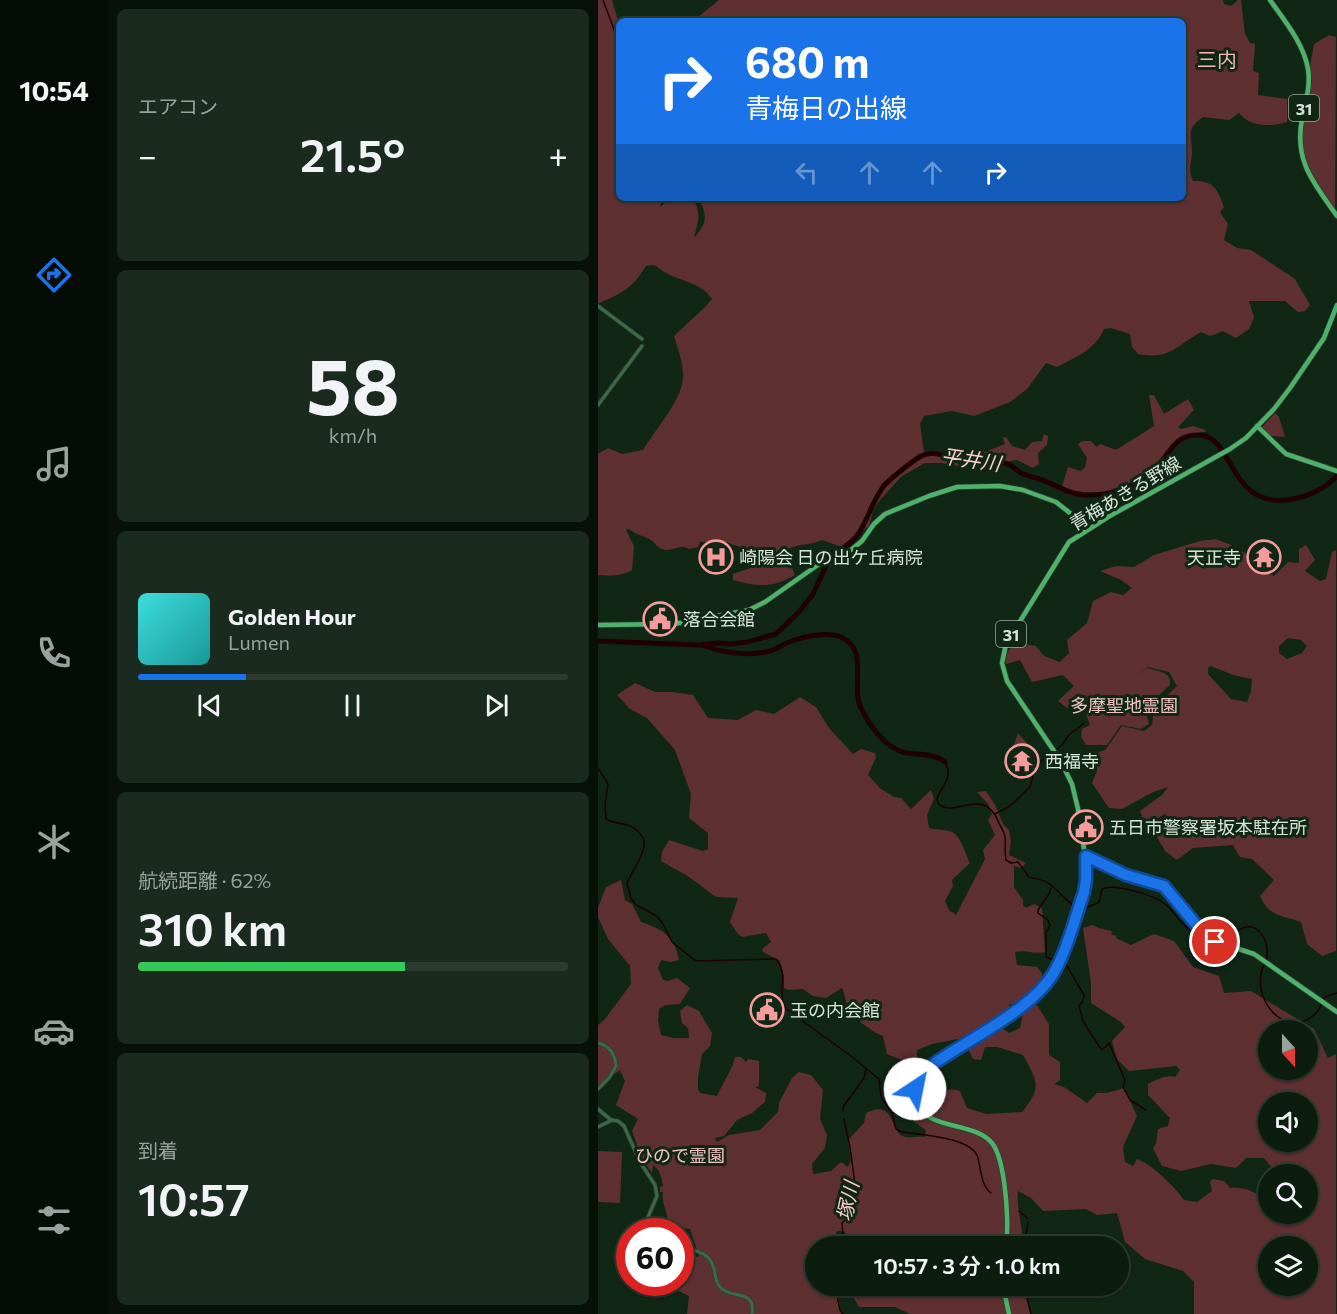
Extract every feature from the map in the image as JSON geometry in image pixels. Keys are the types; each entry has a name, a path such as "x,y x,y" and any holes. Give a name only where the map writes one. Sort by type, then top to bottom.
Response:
{"main road":[{"name":"31","path":"1270,0 1301,49 1307,64 1309,85 1299,136 1300,149 1308,173 1336,216"},
{"name":"青梅あきる野線","path":"1007,1236 1008,1226 1000,1160 990,1141 979,1133 925,1114 917,1102 915,1089 917,1081 925,1070 1033,998 1045,987 1059,963 1086,880 1086,856 1075,791 1054,751 1007,681 1002,666 1003,652 1009,637 1073,539 1230,449 1258,426 1284,398 1321,343 1336,305"},
{"path":"1258,426 1286,454 1335,471"},
{"path":"598,625 674,624 749,610 765,602 825,560 841,556 856,547 885,514 940,492 963,487 1003,486 1027,491 1056,502 1089,528"},
{"path":"1086,856 1126,875 1164,886 1208,939 1245,951 1265,961 1336,1012"},
{"path":"1005,1296 1009,1314"}],"street":[{"path":"598,306 642,339"},
{"path":"598,405 642,346"},
{"path":"598,1043 612,1051 616,1066 609,1078 598,1089"},
{"path":"598,1109 611,1120"},
{"path":"598,1127 611,1120 617,1120 630,1136 640,1162 655,1185 656,1196 648,1218"},
{"path":"694,1251 706,1255 712,1263 720,1287 750,1299 753,1307 752,1314"}],"green space":[{"path":"598,0 612,0 617,18 616,201 661,201 660,207 667,201 694,201 698,222 694,238 702,228 705,219 700,201 1186,201 1186,18 697,18 719,0 1223,0 1224,4 1231,6 1241,0 1245,34 1250,43 1255,44 1253,71 1259,73 1258,95 1287,99 1287,122 1261,125 1249,121 1239,113 1229,120 1203,117 1197,121 1192,129 1190,172 1193,181 1210,184 1219,195 1224,207 1220,212 1228,224 1224,240 1237,248 1251,250 1295,279 1310,305 1305,311 1298,312 1285,301 1249,301 1254,317 1249,329 1236,338 1223,331 1210,336 1201,332 1172,350 1158,355 1138,354 1132,347 1130,334 1111,328 1104,329 1096,342 1078,356 1057,367 1046,363 1027,389 1010,402 974,416 952,411 924,416 920,424 924,452 940,452 961,458 958,466 925,463 902,476 873,510 869,526 842,547 822,540 785,551 795,575 780,582 758,585 733,580 733,574 765,563 761,548 743,548 723,541 700,542 698,547 689,549 680,547 664,550 651,540 629,529 626,530 634,546 632,570 620,574 598,575 598,454 608,448 622,454 643,450 673,406 681,388 683,368 674,336 712,299 703,289 672,276 654,265 646,266 626,290 598,304"},
{"path":"1329,35 1336,37 1335,210 1312,174 1304,154 1301,138 1312,81 1310,66 1314,44"},
{"path":"1149,395 1154,395 1164,414 1188,399 1194,410 1178,427 1181,429 1193,426 1206,430 1205,432 1187,434 1171,445 1153,468 1140,479 1105,492 1079,493 1062,486 1068,467 1081,471 1085,467 1087,458 1078,444 1082,441 1091,441 1097,447 1100,444 1116,450 1154,426"},
{"path":"1275,413 1279,417 1285,437 1270,436 1262,427"},
{"path":"1044,434 1048,436 1047,445 1038,453 1039,464 1033,468 1017,460 1004,462 972,459 972,457 1005,444 1003,438 1006,437 1012,446 1025,450 1032,442 1042,441"},
{"name":"多摩聖地霊園","path":"1215,539 1229,544 1245,553 1252,564 1274,576 1288,562 1299,563 1299,549 1306,545 1315,560 1305,571 1320,581 1326,579 1332,552 1336,550 1336,951 1322,956 1307,944 1301,922 1272,912 1268,908 1260,896 1274,880 1252,859 1240,857 1233,845 1193,848 1177,860 1165,851 1157,837 1171,822 1165,814 1151,822 1143,819 1140,811 1162,795 1168,787 1153,792 1122,809 1109,808 1092,783 1097,771 1097,753 1106,749 1122,726 1144,731 1152,725 1154,708 1177,686 1169,672 1148,667 1129,680 1147,668 1169,677 1170,685 1145,708 1149,724 1141,729 1121,725 1107,745 1086,745 1081,737 1082,729 1090,725 1086,714 1090,712 1090,706 1088,709 1074,703 1067,708 1058,701 1074,686 1063,675 1032,682 1020,660 1006,664 1004,657 1017,644 1036,646 1044,656 1060,662 1069,653 1067,640 1087,623 1093,601 1111,592 1123,595 1132,588 1121,580 1100,571 1116,566 1134,567 1154,555 1200,541","holes":["1288,638 1301,640 1307,646 1302,653 1287,659 1279,653 1279,646","1211,666 1233,675 1252,679 1247,702 1231,699 1208,674 1208,668"]},
{"name":"ひので霊園","path":"635,683 655,692 693,695 708,718 738,720 756,710 774,714 800,697 816,707 829,728 853,754 861,749 875,753 876,757 868,775 881,789 894,797 901,798 911,809 931,790 934,799 927,815 929,828 946,830 957,836 970,863 952,880 953,886 945,901 949,910 956,915 985,859 983,850 995,835 988,820 992,814 988,804 977,792 986,791 1003,824 1009,830 1011,842 1009,855 1026,863 1021,868 1014,866 1014,887 1026,908 1034,904 1042,908 1045,952 1015,952 1017,965 1037,967 1042,973 1042,981 1021,1001 1009,1005 1009,1010 1004,1015 1003,1029 1009,1033 1020,1028 1024,1009 1037,1005 1049,1024 1049,1055 1060,1062 1060,1080 1054,1084 1064,1087 1087,1103 1097,1093 1107,1093 1124,1088 1137,1116 1123,1147 1125,1162 1133,1166 1137,1159 1150,1166 1169,1182 1184,1200 1197,1202 1212,1191 1210,1181 1213,1179 1224,1181 1230,1188 1252,1191 1258,1195 1258,1224 1318,1224 1318,1164 1269,1164 1264,1158 1246,1158 1236,1168 1211,1164 1181,1171 1162,1166 1153,1148 1156,1144 1158,1129 1168,1126 1170,1118 1148,1095 1148,1084 1165,1077 1175,1077 1180,1070 1176,1066 1129,1071 1117,1059 1112,1041 1125,1027 1091,1003 1091,983 1083,928 1093,925 1112,931 1111,934 1116,938 1131,945 1154,934 1174,941 1193,967 1219,976 1224,993 1251,991 1299,1020 1258,1020 1258,1080 1318,1080 1318,1037 1328,1058 1336,1054 1336,1314 1194,1314 1194,1282 1183,1271 1145,1259 1129,1245 1129,1236 1123,1236 1117,1213 1097,1215 1086,1209 1043,1211 1031,1198 1018,1191 1022,1236 847,1236 844,1231 837,1231 835,1236 805,1236 805,1296 838,1296 841,1314 687,1314 689,1296 694,1296 694,1258 699,1256 694,1241 694,1218 667,1218 663,1192 660,1192 660,1187 663,1186 660,1174 653,1165 652,1173 642,1159 632,1131 638,1119 616,1105 625,1081 620,1070 598,1086 598,1025 631,984 630,966 608,939 598,917 598,908 606,887 621,880 625,900 632,904 641,922 661,931 671,939 674,945 679,960 671,962 661,960 658,968 663,980 677,978 690,988 680,1004 665,1005 659,1009 658,1021 661,1035 689,1038 688,1028 682,1023 680,1011 687,1005 699,1011 712,1033 710,1046 702,1054 698,1077 700,1093 717,1096 735,1057 741,1057 746,1062 748,1059 759,1061 759,1086 755,1087 766,1093 765,1102 752,1113 737,1120 724,1136 715,1138 717,1142 729,1135 760,1130 778,1112 779,1103 792,1078 799,1072 811,1075 823,1090 820,1119 827,1135 825,1148 812,1164 813,1174 831,1171 841,1162 848,1167 851,1160 848,1140 864,1123 866,1113 882,1110 891,1118 900,1134 905,1137 925,1137 926,1130 913,1121 908,1111 908,1106 923,1095 933,1096 948,1090 960,1091 967,1108 986,1114 1022,1112 1033,1096 1036,1084 1023,1055 997,1047 985,1047 981,1060 973,1059 963,1038 932,1044 917,1050 917,1061 911,1064 887,1054 883,1036 868,1028 855,1016 848,1007 842,988 826,998 813,996 803,989 784,988 784,976 779,960 763,952 762,949 771,942 766,933 742,937 730,922 738,898 716,897 689,877 661,861 662,852 669,840 703,851 708,849 708,833 689,818 691,794 675,750 647,718 630,709 617,695"},
{"path":"1018,733 1038,756 1032,764 1011,754"},
{"path":"598,1151 622,1152 620,1203 598,1202"},
{"path":"853,1296 1025,1296 1030,1314 910,1314 895,1307 859,1307"}],"waterway":[{"path":"603,0 616,35"},
{"name":"平井川","path":"598,641 731,644 776,634 799,612 813,594 832,553 844,547 859,533 883,487 913,462 927,454 939,454 969,463 1006,463 1021,473 1068,491 1094,495 1121,490 1146,478 1159,466 1177,442 1191,435 1200,435 1211,439 1220,448 1244,485 1256,494 1272,500 1305,496 1322,488 1337,476"},
{"path":"702,645 717,650 750,654 771,651 806,637 821,635 841,637 855,650 858,669 858,699 873,729 899,751 931,756 945,762"},
{"path":"995,814 1010,806 1030,787 1035,768 1040,762 1061,746 1069,735 1084,723"},
{"path":"945,762 948,776 938,796 939,804 945,808 977,804 993,812 1005,836 1006,860 1011,863 1018,862 1029,877 1049,883 1072,904 1084,908 1099,902 1102,889 1124,889 1143,894 1165,904 1190,930 1201,935"},
{"path":"598,768 608,784 605,804 606,819 634,828 641,834 644,841 644,848 627,884 631,898 636,905 657,916 672,942 696,961 776,959 782,971 782,996 786,1009 879,1079 881,1097 892,1113 896,1129 902,1132 945,1138 967,1146 978,1158 983,1182 991,1193"},
{"path":"1051,888 1038,910 1038,913 1048,920 1050,925 1046,933 1046,957 1067,966 1084,995 1079,1006 1083,1021 1102,1050 1109,1043 1125,1080 1123,1087 1130,1100 1146,1110"},
{"path":"1206,935 1228,935 1243,928 1255,928 1266,942 1266,960"},
{"path":"1264,965 1260,978 1261,991 1273,1013 1283,1020 1293,1023 1305,1021 1316,1013 1325,997 1337,993"},
{"name":"塚川","path":"843,1111 843,1107 864,1078 866,1069"},
{"name":"塚川","path":"843,1236 842,1223 847,1218 849,1193 855,1184 844,1119"},
{"path":"1019,1211 1027,1218"},
{"path":"1026,1236 1028,1222"},
{"name":"塚川","path":"837,1296 843,1314"},
{"path":"1026,1296 1031,1314"}],"place":[{"name":"崎陽会 日の出ケ丘病院","path":"716,557"},
{"name":"天正寺","path":"1264,557"},
{"name":"落合会館","path":"660,619"},
{"name":"西福寺","path":"1022,761"},
{"name":"五日市警察署坂本駐在所","path":"1086,827"},
{"name":"玉の内会館","path":"767,1010"}],"district":[{"name":"三内","path":"1217,59"}],"route":[{"path":"915,1089 917,1081 925,1070 1023,1006 1045,987 1055,972 1084,892 1086,856 1120,873 1164,886 1208,939 1215,942"}]}
